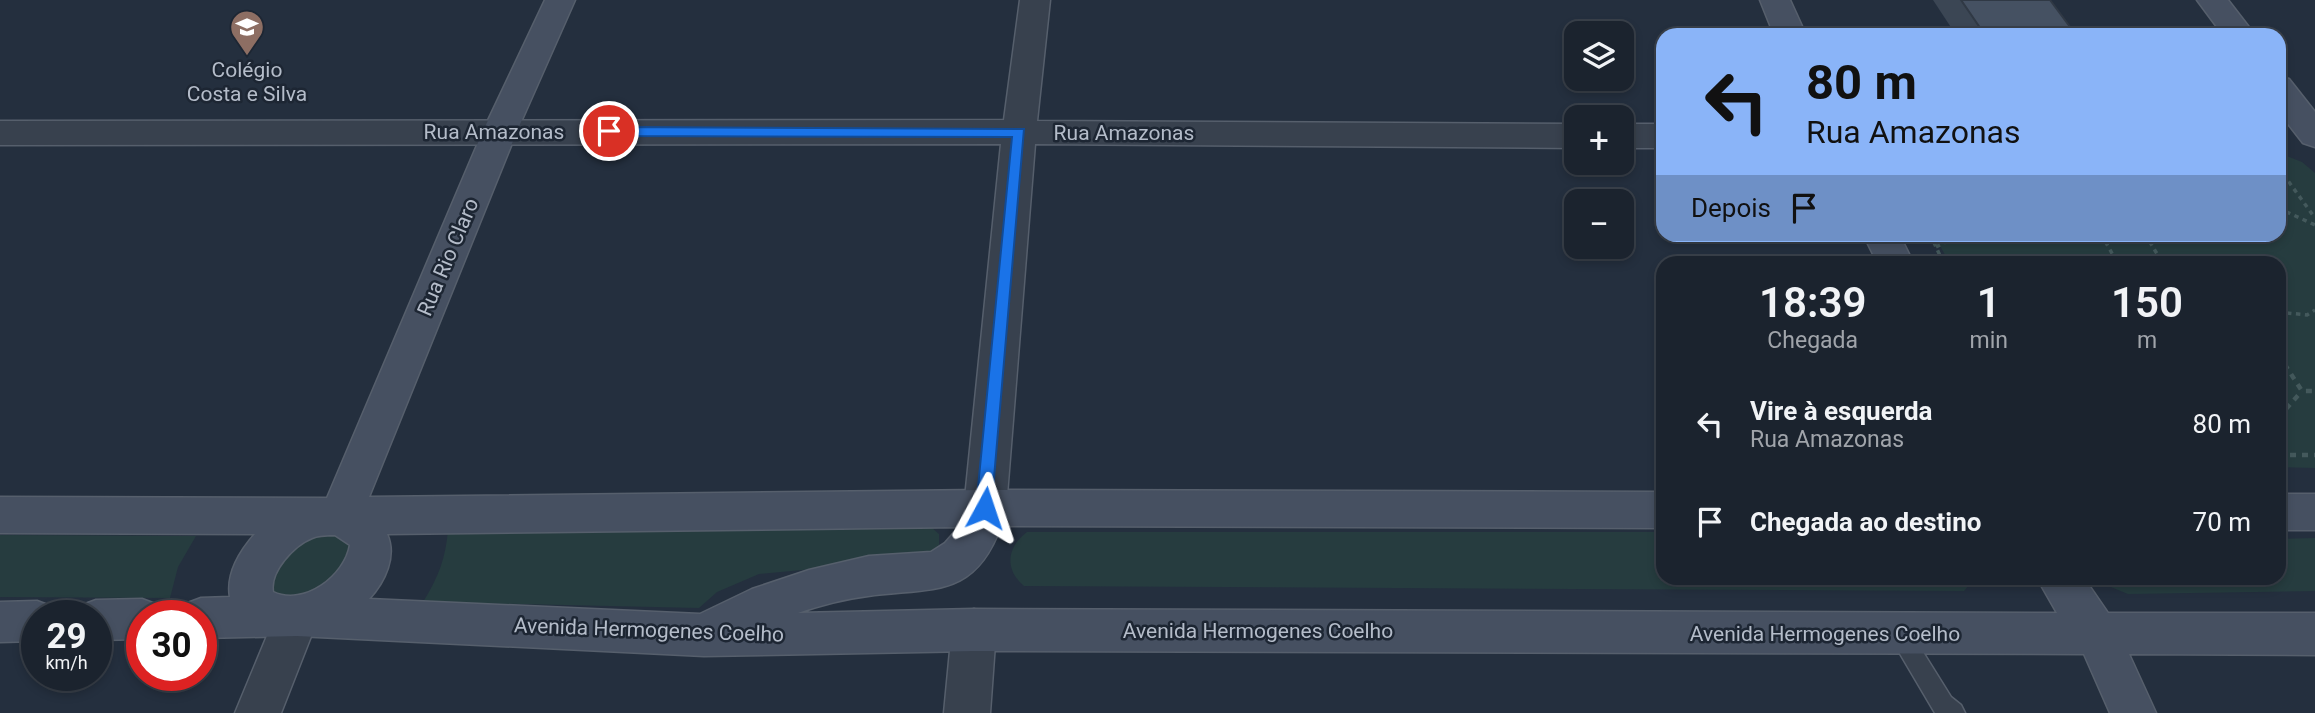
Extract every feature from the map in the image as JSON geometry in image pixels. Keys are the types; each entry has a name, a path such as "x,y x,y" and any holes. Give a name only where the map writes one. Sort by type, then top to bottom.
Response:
{"main road":[{"name":"Rua Rio Claro","path":"340,516 500,131 560,0"},
{"path":"1775,0 1787,28"},
{"path":"2212,0 2234,28"},
{"path":"2286,97 2315,135"},
{"path":"704,635 734,617 785,598 868,576 930,572 952,563 970,547 981,528 985,508"},
{"path":"0,514 340,516 985,508 1656,510"},
{"path":"2286,512 2315,512"},
{"path":"340,516 358,522 369,534 372,551 367,567 355,584 339,599 318,611 297,616 281,616 257,605 252,594 251,576 259,557 275,540 296,525 319,517 340,516"},
{"path":"2064,585 2098,636 2133,713"},
{"name":"Avenida Hermogenes Coelho","path":"217,618 297,616 704,635 974,630 2098,636 2315,634"},
{"path":"0,622 21,621"}],"street":[{"path":"985,508 1019,132 1035,0"},
{"name":"Rua Amazonas","path":"0,134 500,131 1564,136"},
{"path":"1634,136 1656,136"},
{"path":"258,713 297,616"},
{"path":"967,713 974,630"}],"lane":[{"path":"1900,635 1943,705 1953,713"}],"path":[{"path":"2286,178 2315,218"},
{"path":"2286,212 2315,225"},
{"path":"1934,242 1940,256"},
{"path":"1936,247 1946,242"},
{"path":"2286,313 2307,315 2315,310"},
{"path":"2286,366 2302,391"},
{"path":"2286,409 2302,391 2315,391"},
{"path":"2286,455 2315,455"}],"green space":[{"path":"2286,156 2302,162 2315,173 2315,468 2286,467 2286,256 1946,256 1938,242 2286,242"},
{"path":"319,517 372,551 281,616 259,557"},
{"path":"931,527 939,534 939,545 920,559 759,574 717,592 699,608 423,602 440,567 448,529"},
{"path":"1027,532 1656,532 1656,585 1969,585 1964,591 1024,586 1013,572 1010,558 1020,538"},
{"path":"0,535 196,536 178,567 170,598 0,597"},
{"path":"2315,538 2315,591 2128,594 2106,585 2286,585 2286,539"}],"building":[{"path":"1961,0 2050,0 2071,28 1980,28"}],"place":[{"name":"Colégio Costa e Silva","path":"247,57"}],"route":[{"path":"609,131 1019,132 985,508"}]}
